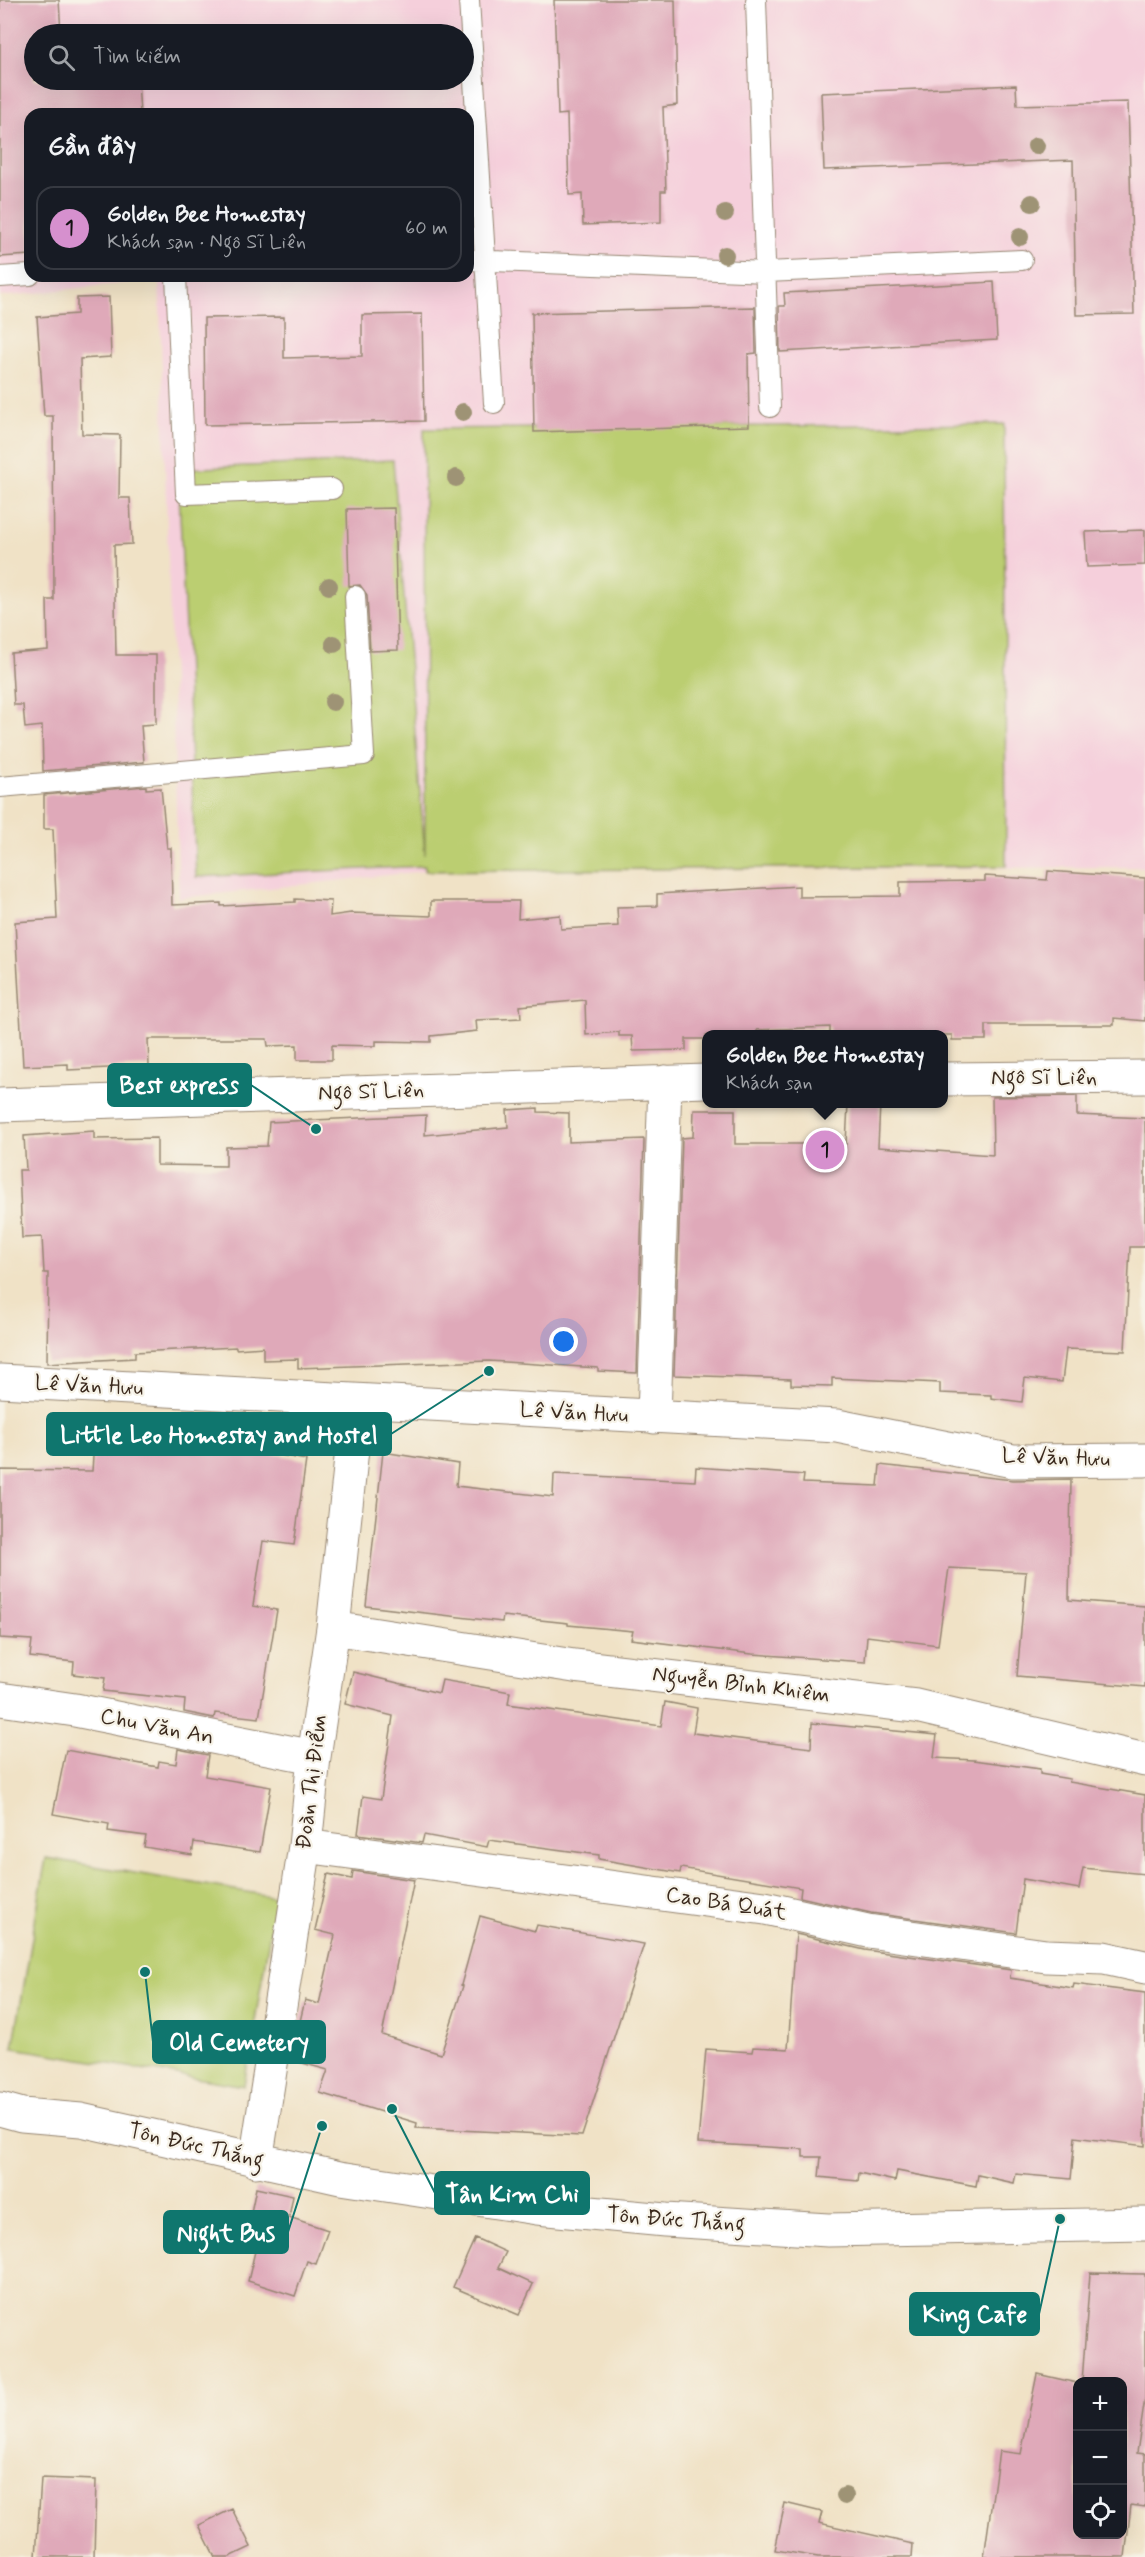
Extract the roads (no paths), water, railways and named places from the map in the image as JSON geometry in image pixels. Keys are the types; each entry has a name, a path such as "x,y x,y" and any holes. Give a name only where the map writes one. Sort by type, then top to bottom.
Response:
{"street":[{"name":"Ngô Sĩ Liên","path":"948,1079 1145,1077"},
{"name":"Ngô Sĩ Liên","path":"0,1105 702,1081"},
{"path":"654,1417 665,1082"},
{"name":"Lê Văn Hưu","path":"0,1381 357,1402 837,1426 1014,1461 1145,1460"},
{"name":"Đoàn Thị Điểm","path":"256,2160 305,1846 314,1757 333,1628 357,1402"},
{"name":"Nguyễn Bỉnh Khiêm","path":"333,1628 553,1663 916,1706 1145,1760"},
{"name":"Chu Văn An","path":"0,1700 75,1710 314,1757"},
{"name":"Cao Bá Quát","path":"305,1846 765,1908 868,1930 1046,1956 1104,1958 1145,1967"},
{"name":"Tôn Đức Thắng","path":"0,2109 22,2115 81,2120 340,2178 537,2208 664,2220 828,2230 1145,2224"}],"lane":[{"path":"470,0 471,24"},
{"path":"756,0 770,407"},
{"path":"472,90 473,108"},
{"path":"474,149 477,260 494,403"},
{"path":"477,260 767,272 1022,260"},
{"path":"0,277 24,275"},
{"path":"176,282 186,494 332,489"},
{"path":"0,787 364,755 356,596"}],"place":[{"name":"Best express","path":"316,1129"},
{"name":"Golden Bee Homestay","path":"825,1150"},
{"name":"Little Leo Homestay and Hostel","path":"489,1371"},
{"name":"Old Cemetery","path":"145,1972"},
{"name":"Tân Kim Chi","path":"392,2109"},
{"name":"Night Bus","path":"322,2126"},
{"name":"King Cafe","path":"1060,2219"}]}
